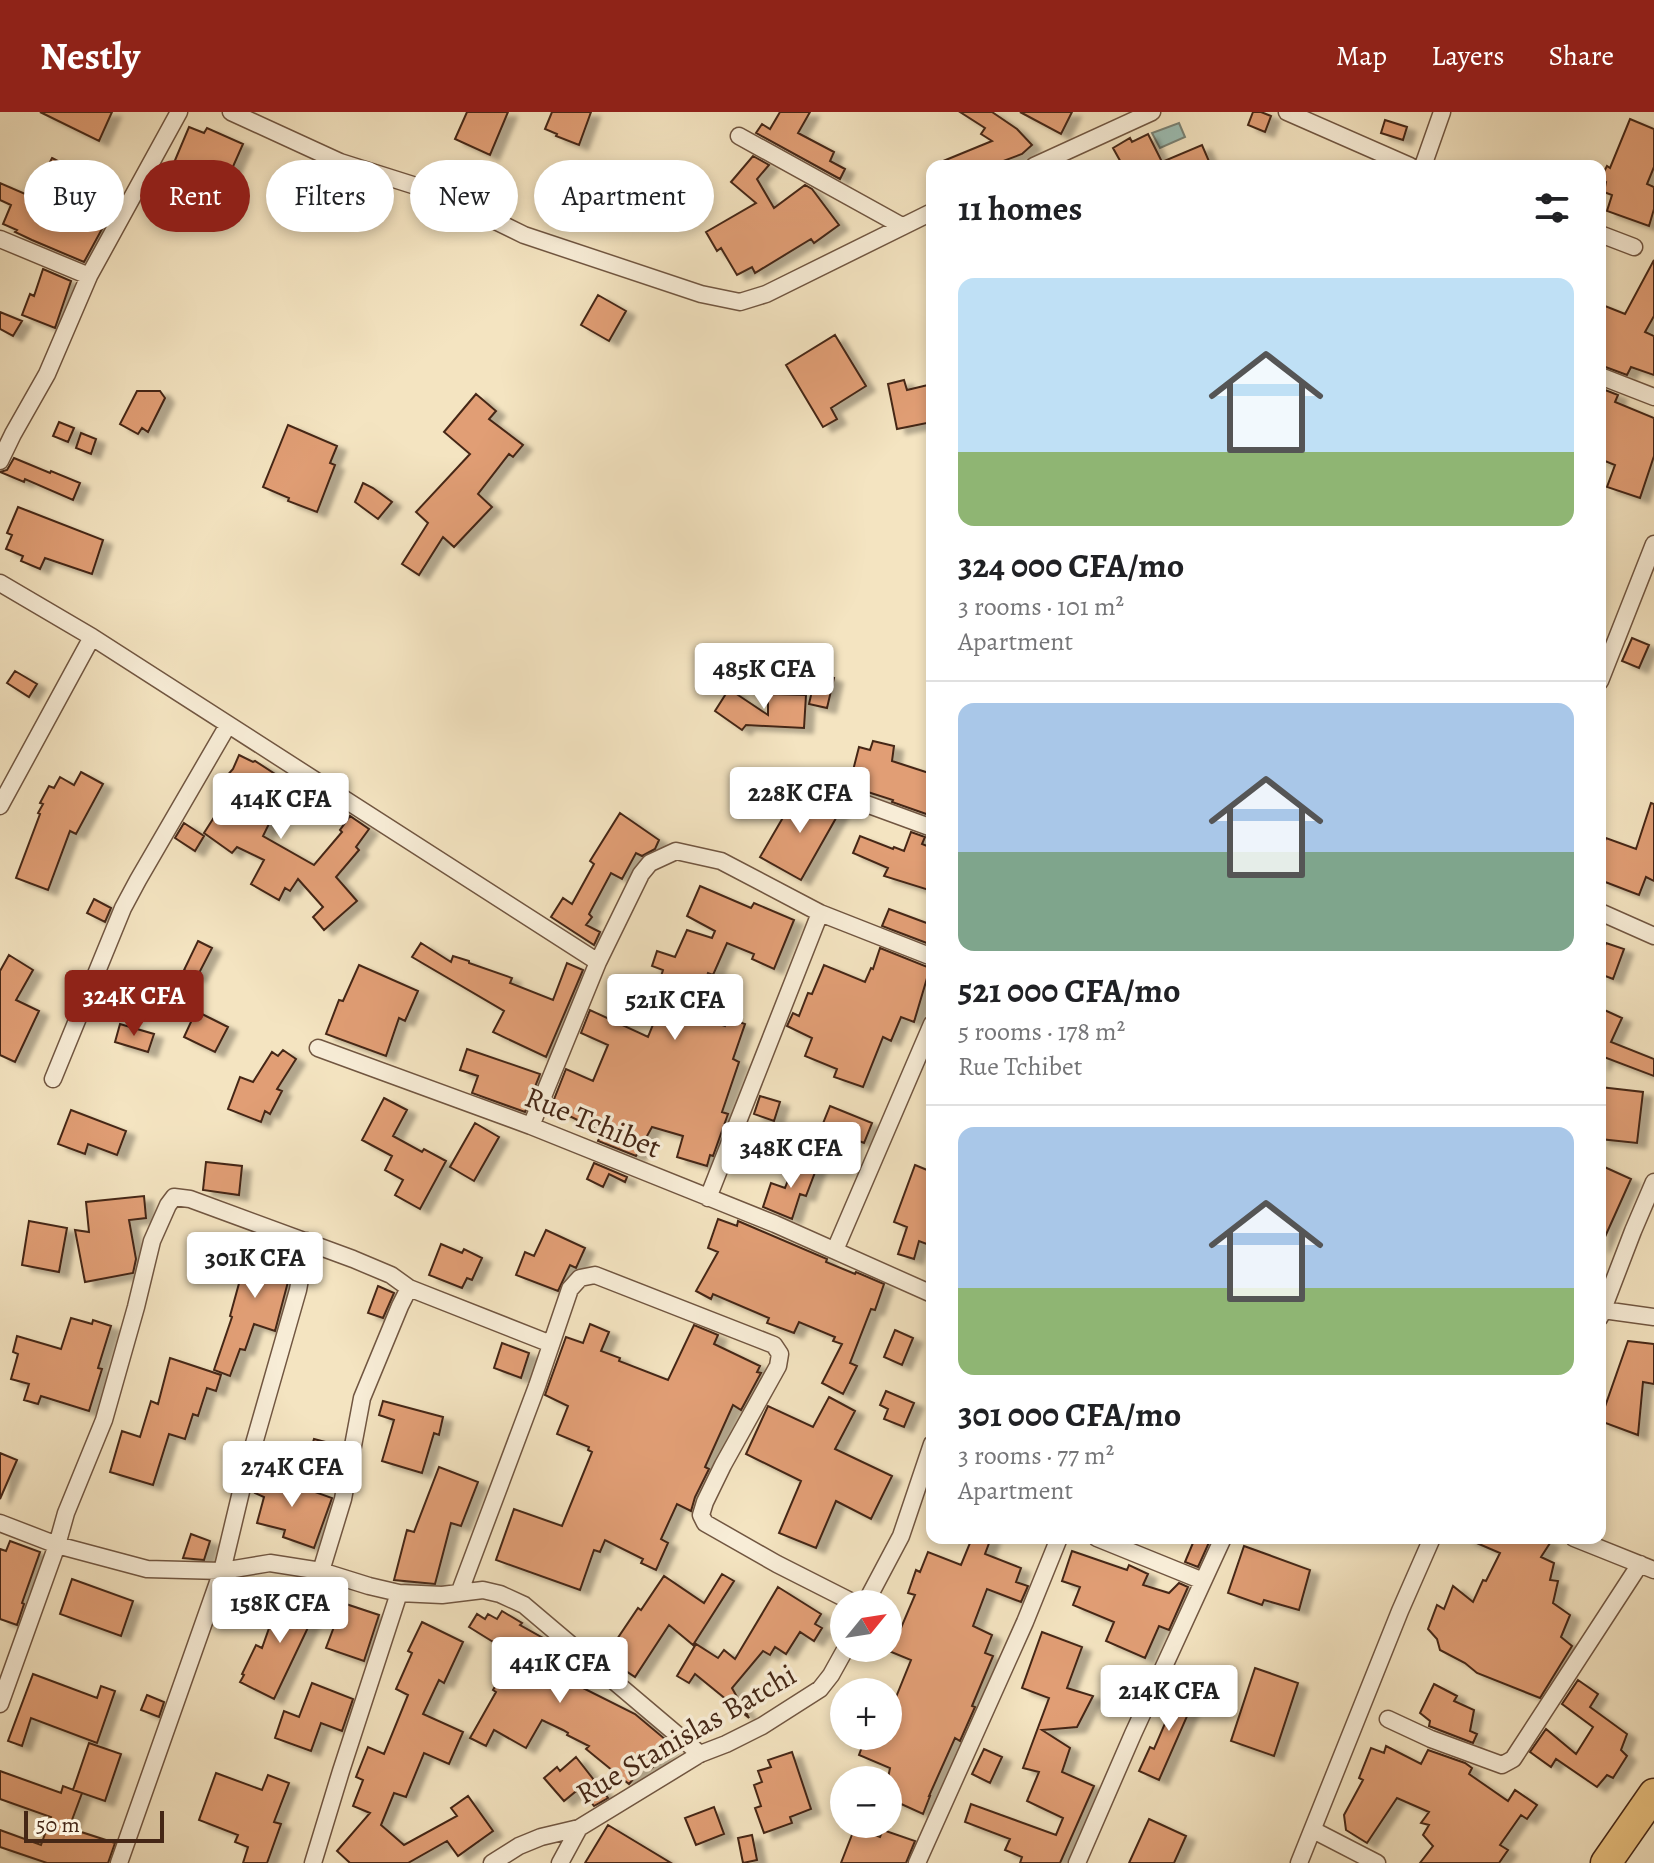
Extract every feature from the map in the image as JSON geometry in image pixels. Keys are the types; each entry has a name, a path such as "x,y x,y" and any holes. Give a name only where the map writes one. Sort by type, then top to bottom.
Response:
{"highway":[{"path":"1611,1861 1654,1794"}],"street":[{"path":"0,461 7,430 47,374 89,276 179,112"},
{"path":"231,112 340,162 438,193 524,235 701,294 740,302 766,294 926,215"},
{"path":"1047,160 1152,112"},
{"path":"1287,112 1396,160"},
{"path":"1425,160 1442,112"},
{"path":"739,136 902,226"},
{"path":"1606,236 1634,247"},
{"path":"0,239 89,276"},
{"path":"1606,378 1654,397"},
{"path":"1606,666 1654,544"},
{"path":"0,583 92,637 598,962"},
{"path":"0,806 92,637"},
{"path":"53,1079 123,908 228,725"},
{"path":"839,794 926,826"},
{"path":"531,1126 598,962 641,874 650,863 676,851 721,861 820,913 926,955"},
{"path":"708,1198 820,913"},
{"path":"1606,915 1654,936"},
{"path":"835,1250 926,1038"},
{"name":"Rue Tchibet","path":"318,1048 531,1126 835,1250 926,1291"},
{"path":"1606,1303 1654,1182"},
{"path":"0,1704 66,1513 104,1420 152,1241 174,1197 190,1199 307,1241 391,1275 409,1288 551,1344"},
{"path":"119,1863 222,1571 245,1475 298,1290 307,1241"},
{"path":"460,1591 570,1289 580,1278 595,1275 774,1345 780,1354 778,1366 723,1465 701,1515 705,1523 830,1591"},
{"path":"321,1571 343,1499 362,1398 409,1288"},
{"path":"1606,1314 1654,1317"},
{"path":"872,1590 901,1536 926,1476"},
{"path":"0,1523 57,1545 147,1569 222,1571 270,1563 321,1571 399,1593 442,1595 483,1590 500,1594 524,1605 700,1754"},
{"path":"917,1863 1057,1544"},
{"path":"1112,1544 1203,1581"},
{"path":"1077,1863 1220,1544"},
{"path":"1299,1863 1429,1544"},
{"path":"1388,1719 1431,1739 1502,1765 1513,1759 1647,1567 1589,1544"},
{"path":"313,1863 399,1593"},
{"name":"Rue Stanislas Batchi","path":"492,1863 541,1837 579,1828 700,1754 762,1726 820,1689 838,1662"},
{"name":"Rue Stanislas Batchi","path":"560,1863 579,1828"},
{"path":"1313,1830 1377,1863"}],"water":[{"path":"1179,123 1185,137 1160,148 1152,133"}],"building":[{"path":"40,112 112,112 99,141"},
{"path":"467,112 508,112 490,155 455,139"},
{"path":"552,112 591,112 579,145 545,129"},
{"path":"780,112 810,112 798,133 834,152 830,161 845,169 840,179 756,133 762,124 770,129"},
{"path":"960,112 992,112 1017,129 1032,145 1022,154 1006,160 946,160 992,141 981,134 985,128"},
{"path":"1020,112 1072,112 1061,134"},
{"path":"1253,112 1271,116 1265,132 1248,125"},
{"path":"1630,119 1654,129 1654,167 1647,184 1654,187 1654,209 1649,226 1607,211 1612,195 1606,193 1606,168 1610,168"},
{"path":"1385,120 1407,127 1403,140 1381,133"},
{"path":"189,127 204,133 207,128 243,144 236,160 175,160"},
{"path":"1148,134 1161,160 1120,160 1113,148 1130,138 1132,142"},
{"path":"1202,145 1208,160 1167,160"},
{"path":"753,156 769,165 757,179 774,208 805,185 812,189 839,225 814,243 811,239 755,273 752,267 737,275 721,248 717,251 706,232 714,232 714,227 756,203 731,182"},
{"path":"0,183 24,194 24,232 100,232 84,262 3,224 11,205 0,200"},
{"path":"1654,260 1654,316 1645,332 1654,336 1654,375 1631,367 1627,375 1606,367 1606,306 1625,314"},
{"path":"43,269 71,281 55,328 22,315 30,294 34,296"},
{"path":"598,295 626,311 609,341 581,325"},
{"path":"0,312 22,321 13,336 0,329"},
{"path":"835,335 866,386 831,408 837,419 823,427 786,365"},
{"path":"904,380 907,390 926,385 926,423 897,429 888,384"},
{"path":"1606,390 1618,395 1615,402 1654,418 1654,456 1640,498 1607,487 1615,465 1606,461"},
{"path":"137,391 160,391 165,398 148,432 142,428 138,434 120,424"},
{"path":"476,394 496,411 489,419 523,445 513,457 509,454 478,494 492,507 454,547 443,537 419,575 402,564 428,523 416,512 470,454 444,432"},
{"path":"59,422 74,428 68,442 53,436"},
{"path":"288,425 337,446 330,463 335,465 317,512 263,487"},
{"path":"81,433 96,439 91,454 76,448"},
{"path":"14,458 80,483 73,500 25,479 24,482 0,472 7,470"},
{"path":"363,483 392,502 378,519 355,502"},
{"path":"18,507 103,540 92,574 45,558 40,569 21,561 23,556 6,549 12,535 7,533"},
{"path":"1632,638 1649,645 1639,668 1622,661"},
{"path":"15,671 37,684 29,697 7,683"},
{"path":"816,673 834,678 827,708 809,704"},
{"path":"729,689 768,715 768,694 806,695 804,728 746,725 742,730 715,711"},
{"path":"873,741 894,746 892,761 926,772 926,814 849,786 859,747 870,750"},
{"path":"239,755 255,761 289,783 263,836 314,865 342,832 340,830 350,816 369,829 356,847 359,850 336,877 357,901 324,930 313,917 323,907 298,879 290,891 285,888 279,900 251,884 264,860 237,847 232,853 204,833 225,800 219,796 227,782 225,778"},
{"path":"81,772 103,784 76,834 70,831 48,890 16,878 40,814 43,804 40,803 49,786 54,788 60,777 74,785"},
{"path":"802,786 801,819 804,820 812,794 840,811 801,880 760,857 785,814 782,812"},
{"path":"1651,803 1654,804 1654,881 1646,877 1639,895 1606,882 1606,838 1636,849"},
{"path":"620,813 659,840 655,849 642,856 636,853 622,879 611,873 586,925 600,932 594,945 551,917 563,898 572,904 594,864 590,861"},
{"path":"184,823 204,836 195,851 175,838"},
{"path":"911,832 925,837 922,844 926,846 926,889 884,876 888,868 853,853 860,836 904,851"},
{"path":"700,886 751,908 754,903 794,920 774,969 752,959 754,954 727,943 713,975 708,973 694,1014 725,1026 728,1018 745,1024 733,1059 739,1062 722,1112 728,1114 707,1166 677,1157 683,1136 652,1127 636,1156 598,1141 602,1132 551,1107 566,1069 593,1081 608,1045 581,1033 590,1010 648,1037 665,995 656,992 663,970 652,966 657,951 675,957 687,930 712,938 715,931 687,916"},
{"path":"94,899 111,908 105,922 87,913"},
{"path":"889,909 926,923 926,943 882,926"},
{"path":"198,941 212,948 197,977 184,970"},
{"path":"421,943 451,962 453,956 469,961 512,978 510,983 553,1000 567,963 583,970 546,1057 493,1032 504,1011 412,957"},
{"path":"1606,943 1624,949 1613,979 1606,976"},
{"path":"880,948 926,966 926,982 914,1022 901,1017 891,1041 883,1037 863,1087 834,1077 837,1069 805,1056 812,1038 787,1026 793,1013 799,1016 824,965 865,982"},
{"path":"9,955 33,970 16,1000 39,1011 15,1062 0,1055 0,971"},
{"path":"359,965 418,991 405,1021 399,1018 386,1056 326,1034 339,1000 343,1001"},
{"path":"196,1011 228,1027 215,1052 184,1037"},
{"path":"1606,1011 1622,1018 1611,1042 1654,1059 1654,1076 1606,1058"},
{"path":"120,1024 154,1034 148,1052 115,1042"},
{"path":"467,1049 540,1074 525,1112 472,1093 478,1076 460,1070"},
{"path":"283,1050 296,1059 277,1089 282,1091 270,1114 265,1111 261,1122 228,1109 240,1077 253,1082 272,1052 278,1056"},
{"path":"1606,1088 1643,1092 1637,1143 1606,1140"},
{"path":"760,1096 780,1102 774,1121 754,1114"},
{"path":"384,1098 407,1110 393,1136 446,1161 420,1209 395,1195 403,1180 385,1170 392,1156 362,1140"},
{"path":"830,1106 872,1123 864,1143 822,1126"},
{"path":"71,1110 126,1131 117,1155 88,1144 85,1154 58,1144"},
{"path":"475,1123 499,1137 474,1181 450,1167"},
{"path":"796,1159 817,1167 806,1196 800,1194 792,1219 763,1207 771,1183 785,1188"},
{"path":"206,1162 242,1166 239,1195 203,1190"},
{"path":"594,1163 627,1177 625,1182 609,1174 603,1187 587,1179"},
{"path":"915,1165 926,1170 926,1244 919,1241 914,1259 898,1254 907,1227 894,1222"},
{"path":"1606,1168 1631,1179 1606,1235"},
{"path":"144,1196 146,1218 129,1220 136,1259 133,1273 85,1282 75,1230 89,1232 86,1202"},
{"path":"718,1219 737,1226 738,1221 827,1259 826,1262 884,1284 850,1363 857,1366 843,1394 822,1383 842,1344 833,1341 835,1337 799,1322 794,1333 767,1323 769,1318 713,1294 711,1299 696,1291 718,1252 708,1248"},
{"path":"29,1221 67,1228 59,1272 22,1265"},
{"path":"546,1230 585,1248 576,1268 570,1265 558,1291 516,1275 525,1252 534,1256"},
{"path":"251,1240 293,1251 285,1277 289,1278 275,1331 254,1324 245,1350 240,1349 230,1376 214,1370 232,1317"},
{"path":"441,1244 462,1253 464,1249 482,1258 472,1280 467,1278 462,1288 429,1275"},
{"path":"378,1286 394,1293 383,1318 368,1313"},
{"path":"71,1318 111,1326 89,1411 41,1396 38,1404 24,1400 29,1384 11,1379 18,1354 13,1352 17,1336 61,1349"},
{"path":"590,1324 609,1332 601,1351 668,1380 694,1325 718,1335 714,1344 760,1366 757,1372 761,1373 741,1410 733,1405 705,1467 709,1469 691,1511 677,1504 661,1539 668,1543 656,1570 641,1563 643,1559 605,1540 600,1552 594,1550 580,1590 496,1560 514,1509 562,1526 592,1452 588,1450 589,1447 557,1434 568,1406 545,1395 566,1337 583,1343"},
{"path":"895,1330 913,1338 902,1365 884,1357"},
{"path":"1628,1341 1654,1344 1654,1384 1643,1382 1638,1435 1606,1423 1606,1404"},
{"path":"502,1343 529,1353 521,1378 494,1368"},
{"path":"170,1358 221,1375 216,1391 207,1388 198,1416 193,1414 185,1439 169,1434 153,1485 110,1472 122,1431 140,1437 151,1401 158,1404"},
{"path":"886,1391 914,1403 904,1427 884,1419 888,1409 880,1405"},
{"path":"829,1397 855,1411 835,1449 892,1476 871,1519 836,1501 816,1548 779,1533 801,1481 746,1454 768,1406 813,1427"},
{"path":"383,1401 443,1417 439,1435 434,1433 422,1473 382,1461 394,1420 379,1415"},
{"path":"314,1439 337,1445 332,1462 309,1455"},
{"path":"0,1453 17,1460 0,1499"},
{"path":"439,1467 478,1482 461,1526 451,1523 435,1584 394,1580 407,1530 414,1532"},
{"path":"266,1469 288,1479 287,1482 332,1498 314,1548 283,1537 285,1530 257,1523 264,1497 255,1493"},
{"path":"191,1534 210,1541 204,1560 183,1558"},
{"path":"10,1541 40,1552 17,1625 0,1619 0,1549 6,1551"},
{"path":"970,1544 989,1544 985,1554 1021,1568 1016,1582 1028,1586 1021,1602 987,1589 973,1626 992,1635 985,1653 993,1656 960,1741 955,1738 923,1814 902,1804 902,1766 885,1766 859,1755 861,1750 902,1750 902,1682 911,1660 902,1656 902,1626 915,1595 908,1593 916,1570 920,1572 928,1552 961,1565"},
{"path":"1192,1544 1208,1544 1198,1567 1185,1562"},
{"path":"1479,1544 1549,1544 1541,1557 1554,1563 1550,1580 1558,1581 1553,1603 1570,1615 1561,1637 1572,1646 1540,1698 1477,1673 1440,1650 1437,1639 1428,1629 1437,1605 1444,1609 1453,1586 1473,1602 1500,1553"},
{"path":"1244,1546 1310,1570 1299,1610 1264,1600 1262,1605 1228,1593"},
{"path":"1072,1551 1127,1570 1129,1565 1148,1574 1143,1585 1169,1593 1179,1583 1188,1587 1169,1630 1159,1626 1145,1658 1106,1641 1114,1622 1073,1605 1080,1587 1062,1581"},
{"path":"722,1574 734,1581 693,1645 669,1625 635,1677 605,1657 664,1576 704,1603"},
{"path":"72,1579 133,1601 121,1636 60,1614"},
{"path":"778,1587 821,1614 815,1624 822,1628 814,1641 800,1632 786,1654 775,1647 770,1655 763,1651 732,1688 749,1718 695,1674 689,1683 677,1676 696,1644 718,1658 724,1650 735,1659"},
{"path":"305,1590 323,1596 274,1699 240,1682 242,1674 256,1645 262,1648 279,1600 300,1607"},
{"path":"343,1603 379,1615 364,1661 326,1648"},
{"path":"502,1611 550,1642 540,1660 566,1672 563,1678 635,1714 672,1745 651,1769 646,1764 629,1784 586,1749 589,1746 542,1720 526,1748 494,1730 486,1746 470,1738 496,1692 493,1690 510,1661 507,1659 511,1653 469,1627 477,1614 485,1619 488,1614 497,1619"},
{"path":"422,1622 463,1642 444,1683 439,1680 423,1714 463,1732 449,1764 424,1753 406,1797 394,1793 381,1825 404,1845 457,1816 451,1808 468,1796 493,1831 458,1856 447,1841 408,1863 350,1863 337,1851 370,1813 353,1806 363,1780 356,1777 368,1747 384,1754 408,1695 396,1689 412,1653 408,1651"},
{"path":"1042,1632 1082,1647 1067,1688 1093,1696 1077,1727 1042,1730 1070,1748 1062,1772 1094,1786 1060,1863 1020,1863 1022,1857 1005,1850 1010,1839 965,1822 971,1804 1056,1835 1063,1818 1027,1801 1039,1772 1023,1768 1049,1698 1022,1688"},
{"path":"1255,1668 1298,1683 1274,1756 1231,1741"},
{"path":"33,1674 97,1698 101,1686 115,1691 97,1743 31,1718 22,1746 8,1741"},
{"path":"1578,1680 1598,1694 1590,1707 1627,1734 1621,1750 1627,1756 1613,1778 1607,1775 1597,1787 1556,1759 1551,1767 1530,1752 1546,1729 1576,1754 1593,1727 1562,1704"},
{"path":"312,1683 353,1699 342,1731 321,1723 311,1751 275,1738 284,1711 299,1717"},
{"path":"1182,1684 1199,1689 1159,1780 1139,1771 1150,1747 1154,1749"},
{"path":"1434,1684 1457,1696 1454,1701 1474,1710 1470,1731 1477,1734 1473,1743 1429,1726 1430,1721 1420,1713"},
{"path":"147,1695 164,1702 159,1717 141,1710"},
{"path":"89,1743 121,1754 105,1801 73,1790"},
{"path":"1386,1746 1421,1764 1428,1750 1465,1763 1472,1768 1469,1774 1508,1801 1515,1790 1537,1805 1527,1819 1521,1815 1500,1845 1508,1850 1499,1863 1420,1863 1433,1846 1423,1835 1429,1825 1421,1823 1429,1812 1397,1798 1367,1843 1346,1830 1344,1815 1363,1780 1359,1778 1371,1748 1384,1753"},
{"path":"984,1749 1002,1757 990,1783 972,1774"},
{"path":"792,1752 811,1809 790,1817 792,1823 764,1833 755,1808 761,1806 754,1785 762,1782 758,1771 771,1767 768,1760"},
{"path":"576,1757 608,1798 594,1806 580,1788 564,1801 544,1778 557,1767 560,1771"},
{"path":"0,1771 61,1793 63,1786 82,1793 69,1828 115,1843 108,1863 47,1863 0,1847 0,1830 41,1845 51,1817 0,1799"},
{"path":"216,1773 262,1790 268,1775 289,1783 274,1822 281,1824 267,1863 243,1863 248,1847 235,1842 238,1835 199,1820"},
{"path":"714,1807 724,1834 696,1845 685,1818"},
{"path":"1149,1819 1186,1836 1174,1863 1129,1863"},
{"path":"608,1825 671,1863 585,1863"},
{"path":"752,1835 757,1860 743,1863 738,1838"},
{"path":"902,1837 915,1841 906,1863 841,1863 851,1838"}]}
